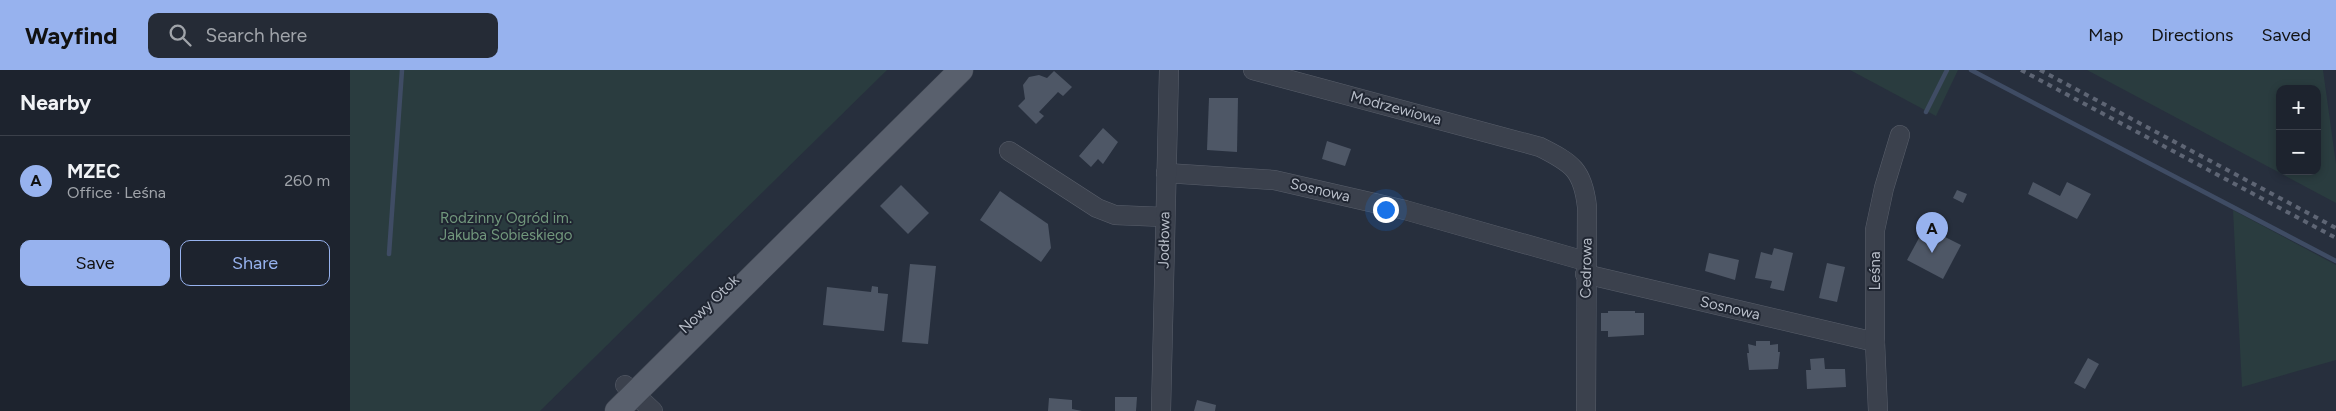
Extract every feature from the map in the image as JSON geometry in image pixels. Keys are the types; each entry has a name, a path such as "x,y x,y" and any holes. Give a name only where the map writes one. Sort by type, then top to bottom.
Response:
{"main road":[{"name":"Nowy Otok","path":"601,411 630,389 824,206 961,70"},
{"name":"Nowy Otok","path":"617,411 630,389"}],"street":[{"name":"Jodłowa","path":"1161,411 1164,217 1169,70"},
{"name":"Modrzewiowa","path":"1253,70 1540,147"},
{"name":"Leśna","path":"1878,411 1875,342 1875,230 1884,188 1900,135"},
{"name":"Cedrowa","path":"1540,147 1563,159 1580,175 1585,191 1587,207 1585,267 1586,411"},
{"path":"1009,151 1097,208 1115,215 1164,217"},
{"name":"Sosnowa","path":"1166,173 1274,180 1405,210 1585,267 1875,342"},
{"path":"630,389 653,411"}],"green space":[{"name":"Rodzinny Ogród im. Jakuba Sobieskiego","path":"350,70 887,70 540,411 350,411"},
{"path":"1850,70 1958,70 1936,116"},
{"path":"2087,70 2323,70 2336,164 2336,203 2284,175 2321,175 2321,85 2276,85 2276,171"},
{"path":"2233,210 2336,265 2336,360 2242,387"}],"building":[{"path":"1054,71 1072,87 1063,96 1058,92 1039,112 1044,116 1036,124 1018,106 1025,99 1023,85 1029,77 1039,75 1047,78"},
{"path":"1209,98 1238,98 1237,152 1207,150"},
{"path":"1103,128 1118,142 1103,164 1098,159 1091,167 1079,156"},
{"path":"1327,141 1351,149 1345,166 1322,159"},
{"path":"2033,182 2060,196 2067,182 2091,194 2077,219 2028,194"},
{"path":"901,185 929,213 908,234 880,206"},
{"path":"1957,190 1967,194 1963,203 1953,198"},
{"path":"1000,191 1048,224 1051,248 1041,262 980,220"},
{"path":"1925,227 1961,245 1943,279 1907,260"},
{"path":"1774,248 1793,253 1784,291 1770,288 1772,281 1755,278 1761,252 1772,255"},
{"path":"1709,253 1739,260 1735,280 1705,271"},
{"path":"1827,263 1845,267 1837,302 1819,298"},
{"path":"910,264 936,266 928,344 902,342"},
{"path":"872,286 878,287 878,293 888,294 884,331 823,325 827,287 871,292"},
{"path":"1608,311 1644,313 1644,335 1608,337 1608,331 1601,331 1601,313 1608,313"},
{"path":"1756,341 1770,341 1770,345 1778,344 1778,352 1780,352 1778,369 1749,370 1748,344 1756,346"},
{"path":"1824,358 1825,369 1845,369 1846,387 1807,389 1806,370 1811,370 1810,359"},
{"path":"2088,358 2099,364 2085,389 2074,383"},
{"path":"1115,397 1137,397 1136,411 1115,411"},
{"path":"1049,398 1072,400 1072,409 1082,411 1048,411"},
{"path":"1197,400 1216,405 1215,411 1194,411"}],"waterway":[{"path":"389,254 402,70"},
{"path":"1926,112 1947,70"},
{"path":"1971,70 2336,261"}],"railway":[{"path":"2021,70 2336,238"},
{"path":"2040,70 2336,228"}],"place":[{"name":"MZEC","path":"1932,253"}]}
